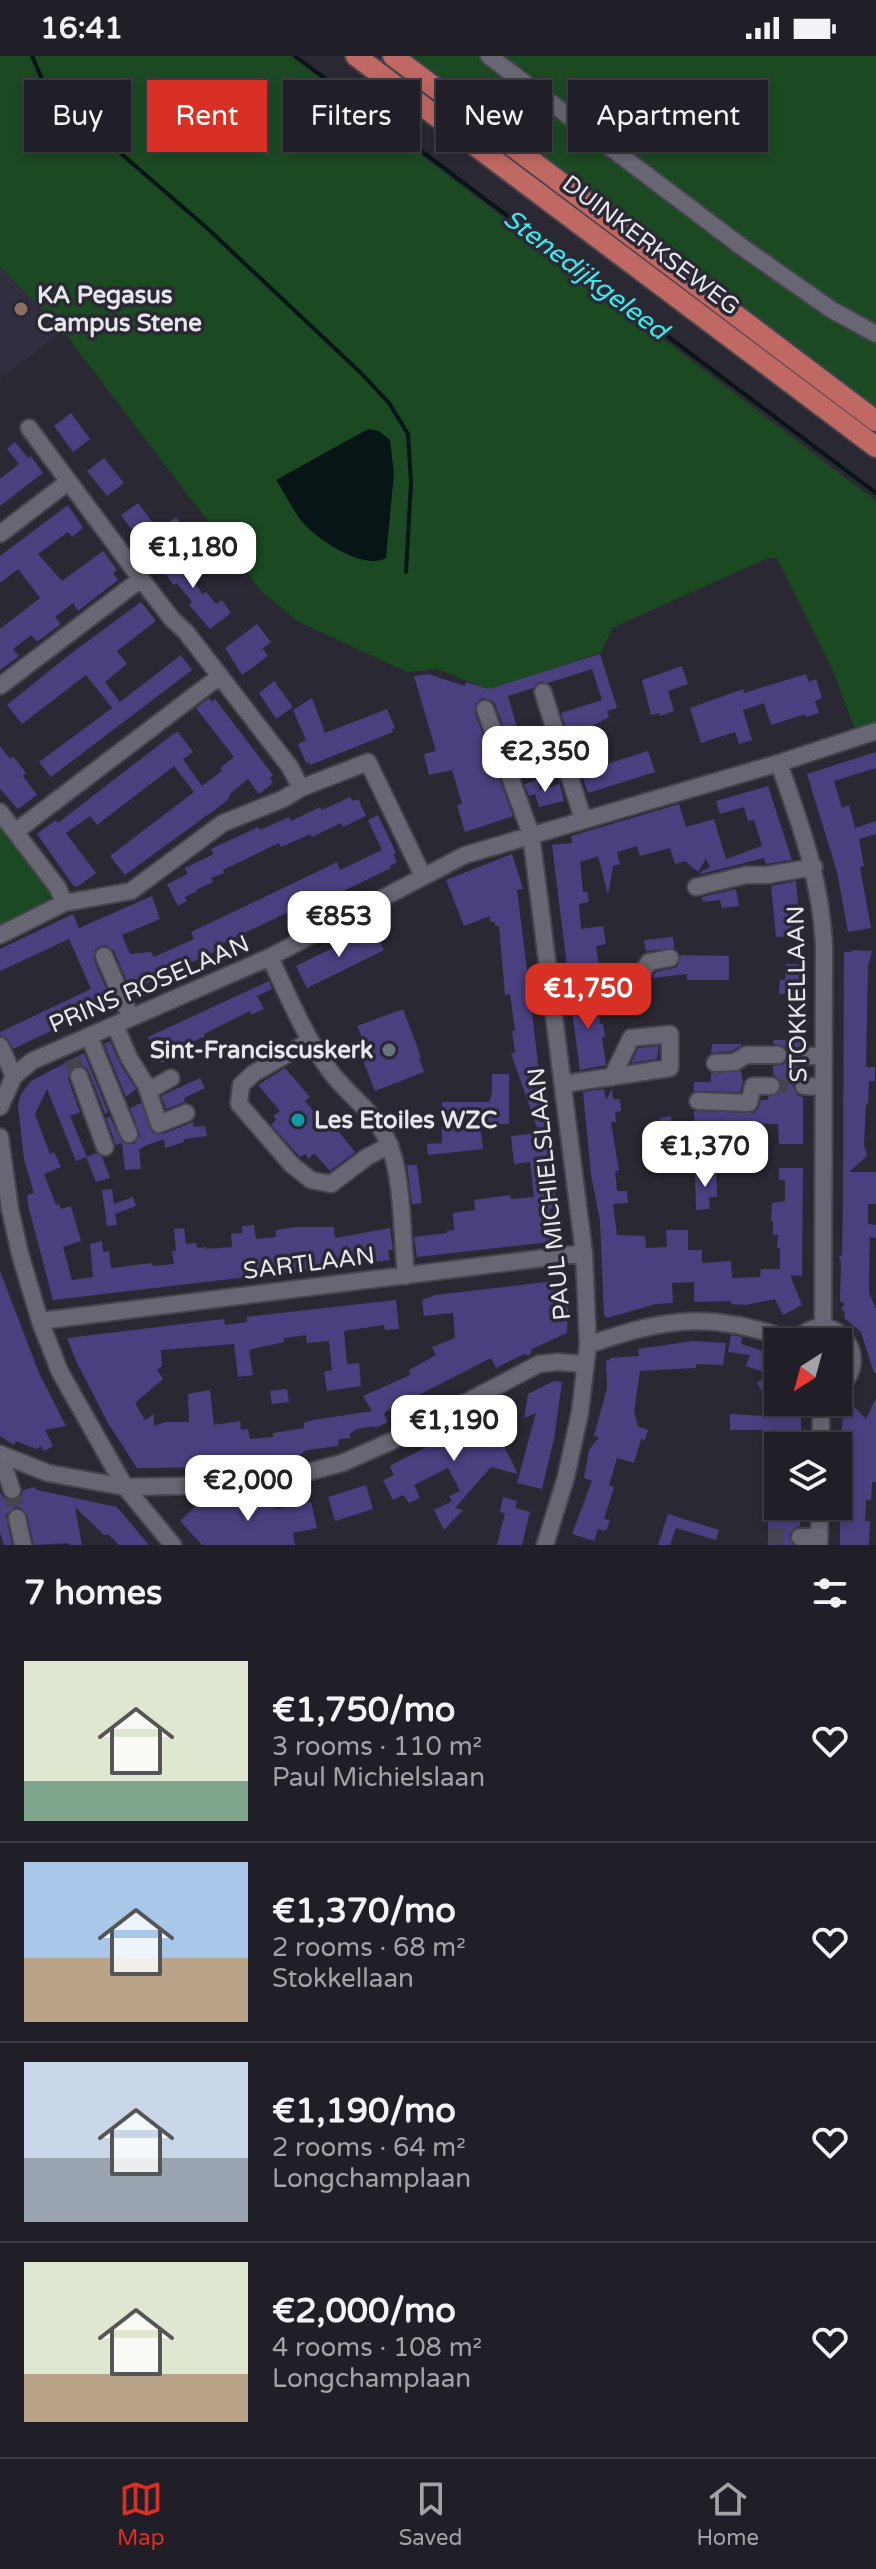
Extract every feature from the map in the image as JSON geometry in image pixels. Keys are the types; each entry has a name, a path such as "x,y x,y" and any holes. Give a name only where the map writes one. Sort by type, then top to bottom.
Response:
{"main road":[{"name":"DUINKERKSEWEG","path":"356,56 876,447"},
{"name":"DUINKERKSEWEG","path":"393,56 876,421"}],"street":[{"path":"489,56 742,247 832,310 876,334"},
{"path":"29,428 141,579 290,767 301,788"},
{"path":"0,534 68,482"},
{"path":"0,686 141,579"},
{"path":"15,832 220,676"},
{"path":"543,692 583,819"},
{"name":"PAUL MICHIELSLAAN","path":"485,709 531,834 584,1253 588,1345 580,1412 566,1477 545,1545"},
{"name":"PRINS ROSELAAN","path":"14,1076 32,1061 70,1052 89,1036 270,957 465,855 779,763 876,731"},
{"path":"0,935 64,903 131,891 223,823 368,762 423,876"},
{"name":"STOKKELLAAN","path":"779,763 814,867 822,904 823,1327"},
{"path":"0,812 58,888 64,903"},
{"path":"696,887 746,875 767,875 814,867"},
{"path":"104,956 131,1018"},
{"path":"270,957 310,1041 332,1074 377,1118 390,1145 397,1180 406,1276"},
{"path":"550,989 639,977 649,962 670,958"},
{"path":"115,1025 148,1091 159,1124 186,1113"},
{"path":"89,1036 129,1134"},
{"path":"310,1041 241,1085 239,1104 292,1165 311,1180 331,1184 367,1157 390,1145"},
{"path":"0,1046 14,1076 0,1107"},
{"path":"715,1063 735,1062 746,1055 778,1055"},
{"path":"804,1056 822,1056"},
{"path":"79,1076 105,1147"},
{"path":"563,1084 612,1077"},
{"path":"148,1091 171,1078"},
{"path":"698,1101 749,1103 753,1086 771,1086"},
{"path":"804,1086 822,1087"},
{"path":"0,1137 5,1210 40,1321 60,1372 125,1487 173,1545"},
{"name":"SARTLAAN","path":"40,1321 584,1253"},
{"path":"588,1345 633,1329 669,1321 715,1321 764,1330"},
{"path":"820,1328 828,1328"},
{"path":"852,1351 852,1370"},
{"path":"12,1490 5,1464 125,1487 180,1486 301,1474 342,1463 392,1441 539,1364 586,1364"},
{"path":"17,1518 23,1545"},
{"path":"800,1537 819,1541 820,1520"}],"shaded area":[{"name":"KA Pegasus Campus Stene","path":"0,267 63,331 0,379"},
{"path":"368,429 379,431 390,440 394,473 386,558 377,561 356,558 315,534 299,518 276,480"}],"green space":[{"path":"0,56 291,56 323,80 283,80 283,152 417,152 876,501 876,722 855,729 831,666 777,558 768,558 612,628 601,653 495,688 494,691 437,669 407,672 297,621 262,592 63,331 0,267"},
{"path":"393,56 876,56 876,421 520,152 552,152 552,80 436,80 436,88"},
{"path":"0,821 51,890 50,902 0,930"}],"building":[{"path":"71,413 90,439 73,452 54,426"},
{"path":"15,442 28,458 31,456 43,473 0,506 0,479 19,464 7,449"},
{"path":"104,458 124,483 107,496 87,471"},
{"path":"138,503 157,528 140,541 121,515"},
{"path":"68,505 83,528 72,537 68,532 38,554 62,581 103,551 117,570 113,573 118,580 78,611 73,603 55,617 61,624 37,642 31,635 13,649 19,656 0,670 0,629 40,598 18,569 0,583 0,556"},
{"path":"176,517 187,531 175,540 164,526"},
{"path":"172,548 203,594 206,592 216,604 222,600 231,613 210,629 157,559"},
{"path":"141,602 156,621 117,651 127,664 105,682 120,702 181,655 192,670 51,777 39,762 112,708 86,675 22,724 7,705"},
{"path":"257,624 271,642 258,652 263,649 268,656 242,675 225,648"},
{"path":"600,654 617,708 607,711 609,717 575,735 584,762 605,758 607,764 648,751 655,772 588,793 561,713 602,700 592,669 548,683 539,682 533,688 508,696 522,745 514,747 516,761 495,704 482,698 476,703 475,713 513,816 465,832 457,805 462,804 452,770 429,775 424,754 436,751 414,676 428,674 465,686 466,682 489,689"},
{"path":"682,666 688,684 668,691 674,711 660,716 659,713 651,715 642,680"},
{"path":"806,674 809,682 816,679 822,698 815,701 819,713 806,717 805,714 771,725 764,703 743,710 752,740 739,744 735,732 701,743 690,708 743,689 744,693"},
{"path":"274,681 293,707 276,719 259,693"},
{"path":"209,698 212,702 215,699 273,775 270,778 273,783 259,794 248,779 230,794 228,800 125,875 110,856 194,792 174,766 97,825 90,816 66,833 96,873 77,887 73,885 37,834 56,820 58,823 178,732 193,752 183,759 202,786 222,771 220,768 234,757 196,708"},
{"path":"312,698 325,733 387,709 395,728 393,732 310,765 306,763 298,744 306,740 293,710"},
{"path":"0,746 10,759 13,756 26,773 23,776 37,795 18,809 0,789"},
{"path":"876,752 876,768 834,781 842,808 849,805 855,828 876,821 876,834 859,839 864,866 860,867 871,928 848,932 837,872 807,774"},
{"path":"557,773 564,801 539,807 535,794 529,796 524,784 537,780 540,790 559,784"},
{"path":"768,786 792,860 766,864 764,858 701,874 710,867 706,859 698,872 685,861 675,864 670,848 640,856 637,846 617,852 620,864 613,866 608,895 598,856 580,862 583,892 587,892 589,902 579,904 581,929 603,926 606,944 596,946 600,971 568,975 552,845 572,843 571,836 679,804 686,827 714,819 726,859 762,846 754,820 748,821 744,807 720,814 716,801"},
{"path":"350,797 353,801 358,799 366,816 343,827 341,823 281,847 279,843 223,870 224,873 211,878 213,882 185,897 187,901 178,906 167,884 188,874 185,868 214,854 211,849 258,827 260,830 289,817 291,821"},
{"path":"378,815 396,853 393,854 397,862 391,868 314,905 312,901 139,987 130,989 114,951 106,945 100,946 95,950 94,960 112,1002 13,1049 7,1038 0,1035 0,1032 91,989 69,939 0,971 0,949 73,914 79,928 152,896 160,919 122,935 130,954 151,952 154,957 194,939 191,932 337,862 340,870 382,850 368,820"},
{"path":"512,854 523,889 517,890 527,970 530,971 528,978 557,1208 549,1209 552,1237 550,1242 417,1257 414,1237 454,1230 453,1213 475,1210 474,1200 510,1195 511,1199 534,1197 530,1162 514,1164 511,1136 539,1133 511,1053 515,1053 512,1031 515,1031 510,994 505,995 499,926 490,922 490,916 464,926 446,880"},
{"path":"796,881 801,935 776,937 771,886"},
{"path":"736,889 739,906 722,908 720,900 703,902 702,897"},
{"path":"365,932 370,941 378,937 384,950 307,988 296,966"},
{"path":"673,937 674,948 646,951 644,940"},
{"path":"872,951 868,966 866,1067 875,1067 875,1081 869,1081 866,1104 864,1144 867,1156 849,1172 876,1172 876,1204 868,1204 868,1224 876,1225 876,1238 870,1237 869,1293 876,1309 876,1373 861,1332 844,1318 845,1312 841,1309 845,1304 840,1301 844,952"},
{"path":"681,955 729,956 729,980 687,980 687,974 652,978 656,972 677,967"},
{"path":"786,964 804,964 804,994 779,994 780,980 785,980"},
{"path":"269,981 272,989 257,996 264,1009 251,1015 250,1011 204,1034 178,1049 181,1054 161,1063 148,1037"},
{"path":"602,993 597,996 600,1024 603,1024 605,1037 602,1037 606,1065 580,1070 570,997"},
{"name":"Sint-Franciscuskerk","path":"403,1009 424,1072 375,1091 356,1043 363,1040 357,1026"},
{"path":"773,1040 803,1040 803,1045 793,1055 795,1062 804,1067 804,1075 795,1079 793,1086 797,1095 803,1097 803,1144 779,1144 778,1124 694,1123 694,1111 753,1113 761,1100 768,1100 768,1097 780,1092 782,1085 773,1075 773,1066 784,1064 789,1054 784,1046 773,1044"},
{"path":"110,1041 136,1089 126,1097 104,1044"},
{"path":"712,1044 742,1045 732,1051 711,1053"},
{"path":"659,1046 657,1059 631,1063 638,1048"},
{"path":"84,1053 108,1112 105,1114 89,1072 85,1067 76,1066 70,1070 68,1079 80,1112 70,1116 87,1157 96,1153 102,1157 110,1178 96,1182 86,1157 76,1161 47,1089 35,1114 50,1154 54,1152 61,1167 44,1174 56,1205 59,1204 61,1209 71,1206 81,1241 63,1247 72,1280 93,1277 90,1244 102,1241 103,1252 109,1251 111,1268 174,1264 174,1229 184,1228 186,1244 196,1243 197,1248 206,1249 232,1247 231,1234 242,1233 242,1226 254,1225 256,1239 276,1237 276,1230 295,1227 334,1227 335,1238 390,1228 393,1250 388,1250 390,1260 53,1300 29,1209 27,1195 34,1193 24,1159 18,1105 21,1094 31,1081"},
{"name":"Les Etoiles WZC","path":"285,1068 310,1097 305,1101 329,1130 334,1126 355,1152 330,1171 314,1153 309,1159 305,1154 300,1157 271,1125 276,1120 273,1116 280,1111 258,1085"},
{"path":"741,1071 743,1082 740,1092 694,1091 694,1082 711,1082 711,1073"},
{"path":"492,1074 509,1074 509,1124 480,1124 483,1149 428,1155 427,1144 442,1143 442,1102 489,1102"},
{"path":"200,1078 205,1088 184,1098 185,1102 166,1109 161,1096"},
{"path":"604,1089 606,1100 612,1089 613,1099 620,1099 621,1111 615,1112 616,1122 611,1122 619,1171 615,1171 617,1191 627,1191 628,1203 613,1204 617,1235 645,1236 646,1248 667,1247 666,1230 688,1230 688,1250 702,1250 702,1263 731,1261 732,1278 760,1277 761,1269 780,1269 778,1235 773,1235 771,1221 772,1203 785,1201 785,1180 779,1180 779,1168 803,1168 802,1276 790,1275 802,1305 783,1315 775,1299 746,1305 731,1304 731,1301 694,1302 694,1282 672,1283 673,1303 656,1304 607,1318 604,1315 600,1221 591,1174 583,1092"},
{"path":"141,1103 153,1133 163,1134 193,1122 194,1127 205,1126 207,1136 184,1139 184,1142 165,1148 164,1139 147,1145 139,1149 141,1169 125,1170 122,1143 116,1145 106,1118 110,1117 122,1142 134,1144 140,1135 130,1108"},
{"path":"671,1116 672,1126 684,1126 684,1141 666,1141 659,1118"},
{"path":"407,1165 417,1165 422,1203 412,1204"},
{"path":"716,1170 717,1197 709,1197 710,1209 696,1210 695,1173"},
{"path":"112,1189 114,1204 133,1197 136,1206 115,1214 117,1225 107,1226 102,1190"},
{"path":"0,1271 39,1373 66,1426 45,1430 53,1446 44,1451 41,1446 36,1449 16,1441 14,1445 0,1436"},
{"path":"563,1280 568,1311 567,1333 532,1349 529,1356 524,1354 496,1368 491,1358 387,1411 384,1414 388,1422 375,1428 357,1429 349,1434 351,1438 339,1439 338,1446 307,1450 290,1457 290,1460 224,1467 137,1468 108,1423 67,1338 224,1319 225,1325 247,1322 246,1317 396,1300 399,1329 385,1330 384,1325 344,1331 347,1364 359,1363 361,1386 327,1391 324,1372 332,1370 329,1341 307,1343 306,1335 284,1338 284,1342 249,1350 253,1375 238,1377 234,1344 161,1350 162,1366 157,1370 163,1379 135,1403 145,1420 154,1414 154,1426 165,1422 189,1422 188,1394 210,1390 214,1425 240,1421 241,1430 248,1429 250,1439 273,1437 273,1433 304,1428 304,1423 313,1420 372,1411 363,1396 410,1375 409,1370 436,1355 432,1347 455,1338 453,1313 424,1316 422,1300 435,1295"},
{"path":"731,1335 742,1337 741,1344 764,1351 764,1372 746,1366 750,1355 728,1352"},
{"path":"693,1341 726,1343 723,1365 696,1364 696,1368 640,1371 634,1412 636,1426 648,1430 645,1440 641,1439 634,1463 617,1458 609,1485 614,1487 604,1519 610,1520 606,1531 598,1529 594,1541 572,1534 592,1481 584,1478 589,1450 599,1437 594,1436 607,1388 606,1361 639,1356 638,1349"},
{"path":"764,1378 764,1395 757,1383"},
{"path":"554,1381 562,1382 554,1439 542,1489 517,1483 536,1413 524,1418 528,1394"},
{"path":"287,1389 289,1402 272,1404 270,1391"},
{"path":"876,1398 876,1482 872,1482 871,1500 866,1500 865,1521 870,1521 869,1545 840,1545 840,1520 852,1520 852,1432 842,1432 843,1416 852,1416 852,1404 866,1419"},
{"path":"499,1410 508,1427 497,1432 518,1474 491,1467 455,1508 463,1510 444,1530 434,1510 452,1501 449,1496 460,1491 448,1468 414,1485 420,1498 409,1503 403,1495 393,1500 383,1480 394,1475 390,1467 393,1464"},
{"path":"730,1414 801,1418 801,1432 730,1430"},
{"path":"366,1485 373,1509 335,1521 328,1497"},
{"path":"34,1487 117,1507 149,1545 119,1545 75,1507 82,1545 34,1545 27,1515 21,1508 15,1507 6,1515 12,1545 4,1545 0,1533 0,1492 5,1499 15,1501 21,1497 23,1490"},
{"path":"503,1497 517,1501 515,1508 530,1512 522,1545 497,1545 505,1513 500,1512"},
{"path":"219,1499 220,1507 274,1499 276,1509 311,1502 317,1528 293,1533 295,1545 202,1545 180,1521 201,1501"},
{"path":"668,1514 719,1530 716,1540 676,1528 670,1545 658,1545"},
{"path":"768,1520 800,1520 800,1526 794,1528 789,1536 793,1545 768,1545"}],"waterway":[{"path":"32,56 42,79 65,105 207,228 389,403 408,434 411,483 406,572"},
{"name":"Stenedijkgeleed","path":"295,56 876,493"}],"tunnel":[{"path":"72,1059 79,1076"},
{"path":"771,1086 804,1086"},
{"path":"12,1490 17,1518"},
{"path":"768,1536 800,1537"}],"place":[{"name":"KA Pegasus Campus Stene","path":"21,309"},
{"name":"Sint-Franciscuskerk","path":"389,1050"},
{"name":"Les Etoiles WZC","path":"298,1120"}]}
